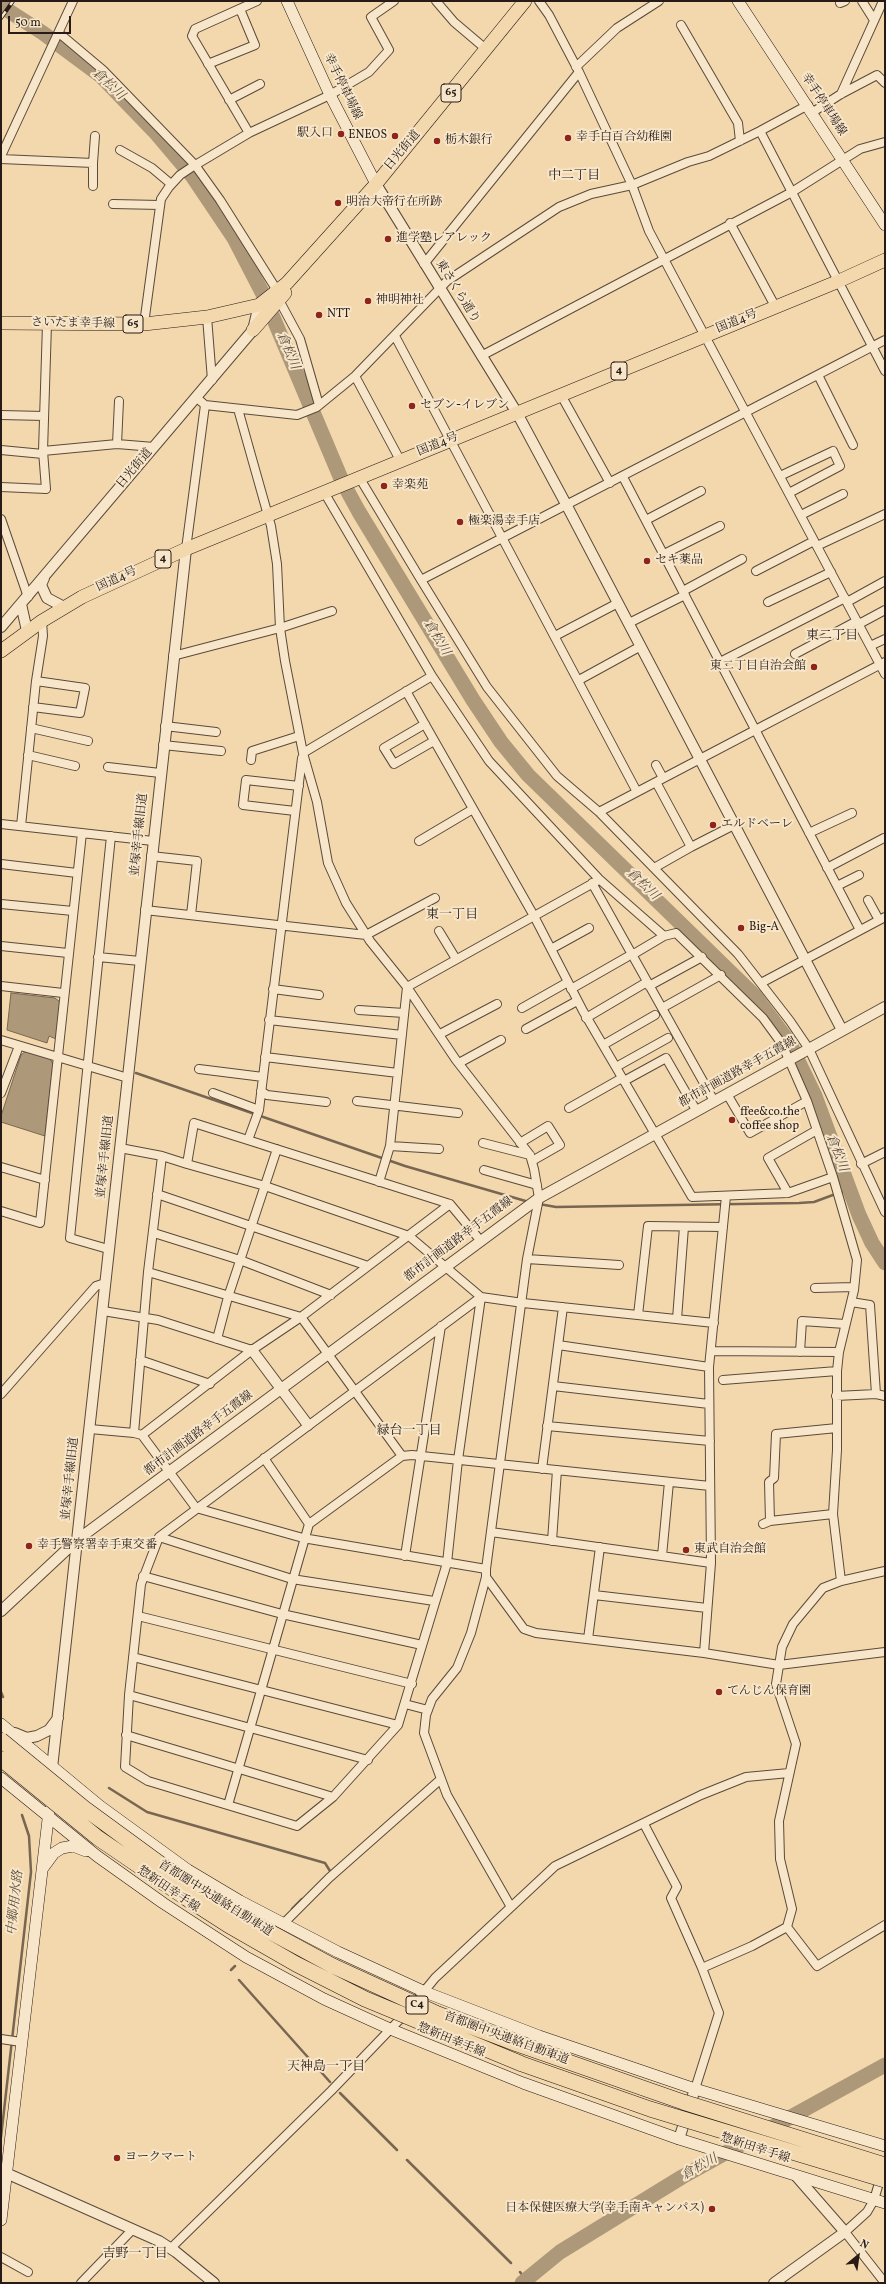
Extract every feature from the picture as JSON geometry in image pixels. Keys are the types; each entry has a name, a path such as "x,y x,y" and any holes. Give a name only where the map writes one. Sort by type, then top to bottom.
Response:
{"highway":[{"name":"首都圏中央連絡自動車道","path":"3,1731 84,1808 175,1875 235,1913 333,1966 438,2014 517,2044 683,2102 885,2164"},
{"name":"首都圏中央連絡自動車道","path":"1,1759 98,1838 167,1886 228,1925 296,1964 365,1999 522,2064 627,2101 735,2136 885,2180"}],"main road":[{"name":"幸手停車場線","path":"286,1 330,94 376,184"},
{"name":"日光街道","path":"277,297 313,254 376,184 487,50 525,1"},
{"name":"幸手停車場線","path":"738,1 810,108 885,224"},
{"name":"国道4号","path":"1,651 27,631 64,607 103,586 186,549 400,460 561,396 775,306 839,281 885,260"},
{"name":"65","path":"263,307 277,297"},
{"name":"さいたま幸手線","path":"1,323 144,324 207,317 263,307"},
{"path":"253,330 263,307"},
{"path":"3,1731 131,1830 188,1870 283,1924 338,1952 425,1992 539,2036 695,2089 885,2146"},
{"path":"1,2220 6,2173 12,2041 42,1868 52,1768"},
{"path":"52,1768 59,1798 97,1828 102,1834 114,1869"},
{"name":"惣新田幸手線","path":"1,1778 114,1869 193,1924 246,1957 324,1999 390,2029 516,2081 680,2139 885,2203"},
{"path":"42,1868 54,1853 66,1847 79,1848 97,1856"}],"street":[{"path":"73,1 1,157 93,163"},
{"path":"249,133 192,36 195,30 257,1"},
{"path":"144,324 161,199 171,184 180,175 193,166 249,133 330,94 369,72 389,50 371,17 393,1"},
{"path":"436,1 454,22 487,50"},
{"path":"539,1 549,15 577,69 632,185 649,231 870,646 882,663 885,674"},
{"path":"424,264 577,69 617,28 659,1"},
{"path":"862,1 874,20"},
{"path":"841,94 883,1"},
{"path":"208,64 255,45 240,9"},
{"path":"681,25 738,123 740,141"},
{"path":"58,34 103,70 193,166 220,200 300,339 318,406"},
{"path":"197,398 205,405 297,415 318,406 355,376 447,281 559,207 591,194 632,185 688,162 709,156 841,94 877,75 882,81"},
{"path":"229,100 260,84"},
{"path":"760,132 885,371"},
{"path":"93,186 95,136"},
{"path":"481,356 730,223 792,192 844,161 860,149 885,142"},
{"path":"120,150 152,168 171,184"},
{"name":"東さくら通り","path":"376,184 517,414 629,623 842,1030"},
{"path":"113,204 160,205"},
{"path":"730,223 775,306"},
{"path":"207,317 212,380"},
{"path":"1,487 46,489 43,453 47,324"},
{"name":"日光街道","path":"1,627 197,398 253,330"},
{"path":"395,336 502,539 556,636 637,792"},
{"path":"421,580 567,506 885,340"},
{"path":"818,375 853,445"},
{"path":"355,376 400,460"},
{"path":"561,396 610,483"},
{"path":"117,444 119,401"},
{"path":"186,549 205,405"},
{"path":"238,409 268,515 277,564 280,628 299,736 317,802 328,863 346,903 366,935 407,987 459,1063 531,1158 537,1185 538,1198 527,1259 523,1303 486,1573 471,1634 456,1668 432,1698 428,1710 424,1733 451,1802 511,1907"},
{"path":"1,414 44,416"},
{"path":"1,450 43,453 117,444 154,447"},
{"path":"780,476 833,451 840,466 789,493"},
{"path":"623,477 860,930"},
{"path":"356,479 421,580 486,687 557,776 599,812 738,954 761,983 807,1050 885,1212"},
{"path":"329,490 432,676 489,761 596,881 664,936"},
{"path":"646,520 701,491"},
{"path":"801,515 843,494"},
{"path":"756,571 885,514"},
{"path":"1,519 4,536 24,600 27,631"},
{"path":"664,554 720,526"},
{"name":"並塚幸手線旧道","path":"52,1768 103,1310 108,1249 128,1078 165,726 186,549"},
{"path":"629,623 742,559"},
{"path":"768,602 831,572"},
{"path":"44,578 41,585 47,598 64,607"},
{"path":"720,662 885,581"},
{"path":"556,636 618,603"},
{"path":"795,654 885,610"},
{"path":"173,656 280,628 332,611"},
{"path":"21,826 36,681 43,636 42,621"},
{"path":"870,646 885,639"},
{"path":"579,680 641,646"},
{"path":"599,812 882,663"},
{"path":"303,753 432,676"},
{"path":"33,707 80,713 85,688 36,681"},
{"path":"406,691 534,916 586,1018 692,1197 788,1193 833,1177"},
{"path":"425,724 384,748 394,764 434,741"},
{"path":"165,726 216,732"},
{"path":"31,728 88,741"},
{"path":"251,760 252,750 299,736"},
{"path":"163,745 220,751"},
{"path":"248,1140 259,1110 303,753"},
{"path":"28,755 75,766"},
{"path":"656,765 660,780 692,847"},
{"path":"108,767 160,773"},
{"path":"296,811 243,805 244,792 246,780 299,786"},
{"path":"419,841 473,809"},
{"path":"809,833 852,813"},
{"path":"1,824 153,841"},
{"path":"654,868 734,825"},
{"path":"1,1211 40,1223 58,1057 63,993 82,833"},
{"path":"108,1249 70,1238 111,836"},
{"path":"828,868 884,838"},
{"path":"151,856 197,861 190,915"},
{"path":"1,864 77,873"},
{"path":"837,886 859,875"},
{"path":"407,987 596,881"},
{"path":"596,881 629,956 648,984 714,1101"},
{"path":"145,910 366,935 435,898"},
{"path":"761,983 882,919 868,900"},
{"path":"1,904 73,911"},
{"path":"551,949 589,928"},
{"path":"439,931 456,959"},
{"path":"522,1008 629,956 664,936 676,933 721,975 763,1018 782,1044 790,1059 807,1101 833,1177 857,1260 851,1302 838,1352 837,1371 837,1428 833,1514 841,1581"},
{"path":"1,946 68,953"},
{"path":"98,957 140,961"},
{"path":"586,1018 648,984 702,957"},
{"path":"662,1008 721,975"},
{"path":"1,986 63,993"},
{"path":"378,1182 390,1146 407,987"},
{"path":"273,989 319,995"},
{"path":"526,1030 578,1001"},
{"path":"440,1034 497,1004"},
{"name":"都市計画道路幸手五霞線","path":"1,1611 77,1540 538,1198 885,1007"},
{"path":"358,1010 404,1013"},
{"path":"603,1045 655,1015"},
{"path":"269,1020 402,1035"},
{"path":"616,1067 668,1038"},
{"path":"1,1040 128,1078"},
{"path":"459,1063 501,1040"},
{"path":"1,1092 2,1082 19,1046"},
{"path":"265,1057 398,1073"},
{"path":"569,1108 666,1058 696,1110"},
{"path":"199,1069 263,1077"},
{"path":"261,1091 267,1095 326,1102"},
{"path":"213,1093 259,1110"},
{"path":"727,1094 750,1133 807,1101"},
{"path":"357,1101 458,1112"},
{"path":"187,1164 194,1123 450,1204 480,1240"},
{"path":"482,1143 531,1158 560,1145 548,1126 520,1142"},
{"path":"788,1193 768,1158 817,1130"},
{"path":"390,1146 439,1149"},
{"path":"120,1148 162,1156 265,1186 409,1236 481,1297 563,1308 714,1323"},
{"path":"217,1339 228,1297 277,1149"},
{"path":"862,1164 885,1152"},
{"path":"162,1156 154,1233 148,1272 140,1360 138,1434 196,1508 303,1538 447,1563 486,1573 524,1629 536,1633 704,1653 779,1665 885,1652"},
{"path":"1,1167 45,1180"},
{"path":"484,1170 537,1185"},
{"path":"157,1194 252,1225 368,1266"},
{"path":"704,1653 710,1563 709,1367 726,1196"},
{"path":"90,1429 138,1434 210,1384 252,1350 301,1317 450,1204"},
{"path":"638,1315 648,1226 723,1227"},
{"path":"677,1319 684,1227"},
{"path":"154,1233 240,1260 330,1295"},
{"path":"527,1259 619,1265"},
{"path":"148,1272 228,1297 301,1317 402,1456"},
{"path":"1,1394 96,1286 105,1284"},
{"path":"815,1288 854,1287"},
{"path":"481,1297 458,1460 447,1563 434,1602 412,1684 398,1725 333,1797 297,1826 148,1780 125,1767 129,1695 143,1576 159,1537 354,1390 481,1297"},
{"path":"851,1302 870,1305 876,1394"},
{"path":"542,1469 563,1308"},
{"path":"103,1310 145,1316 252,1350 308,1425"},
{"path":"800,1352 802,1321 845,1324"},
{"path":"405,1556 420,1455 442,1326"},
{"path":"558,1345 709,1367"},
{"path":"711,1351 838,1352"},
{"path":"140,1360 210,1384"},
{"path":"723,1380 837,1371"},
{"path":"553,1386 710,1404"},
{"path":"836,1396 876,1394 885,1396"},
{"path":"547,1426 710,1441"},
{"path":"833,1514 767,1522 769,1482 774,1478 776,1434 837,1428"},
{"path":"228,1805 237,1768 303,1538 309,1524 402,1456 420,1455 710,1486"},
{"path":"264,1458 309,1524"},
{"path":"552,1541 557,1470"},
{"path":"662,1556 670,1482"},
{"path":"491,1532 710,1563"},
{"path":"159,1537 292,1579 434,1602"},
{"path":"588,1639 600,1547"},
{"path":"702,1968 752,1946 787,1926 792,1909 780,1859 779,1822 796,1744 776,1684 782,1647 793,1624 823,1588 841,1581 885,1571"},
{"path":"143,1576 282,1614 422,1645"},
{"path":"594,1595 707,1608"},
{"path":"138,1616 412,1684"},
{"path":"133,1657 398,1725"},
{"path":"129,1695 368,1760"},
{"path":"405,1704 428,1710"},
{"path":"3,1731 27,1738 37,1736 48,1730 58,1718"},
{"path":"126,1735 333,1797"},
{"path":"171,2248 331,2091 425,1992 435,1978 555,1866 644,1824 662,1812 746,1777 789,1773"},
{"path":"283,1924 328,1878 441,1779"},
{"path":"644,1824 677,1887 671,1898 702,1968 719,2013 680,2139"},
{"path":"787,1926 816,1966 885,1925"},
{"path":"774,2283 845,2232 867,2212 874,2200 885,2164"},
{"path":"6,2173 133,2229 171,2248 214,2283"},
{"path":"798,2177 845,2232 885,2283"},
{"path":"81,2283 133,2229"},
{"path":"1,2257 28,2272"}],"shaded area":[{"path":"11,993 55,998 60,1002 56,1039 49,1036 47,1043 7,1030"},
{"path":"26,1051 50,1059 53,1064 45,1136 1,1122 1,1116 21,1055"}],"waterway":[{"name":"倉松川","path":"1,6 43,33 101,76 155,132 193,177 234,238 264,296 342,481 359,512 473,700 501,742 528,775 754,995 789,1042 815,1096 859,1215 872,1243 885,1263"},
{"path":"136,1073 405,1166 529,1202"},
{"path":"539,1204 556,1207 799,1203 814,1202 849,1189"},
{"name":"中郷用水路","path":"1,1692 3,1697"},
{"path":"109,1788 147,1812 325,1863 330,1871"},
{"name":"中郷用水路","path":"1,2137 31,1872 29,1836 22,1815"},
{"path":"292,1909 302,1899"},
{"path":"231,1970 235,1966"},
{"path":"239,1980 330,2082"},
{"name":"倉松川","path":"522,2283 560,2252 682,2177 885,2065"},
{"path":"340,2093 397,2150"},
{"path":"407,2160 511,2263"},
{"path":"520,2272 526,2280"}],"railway":[{"path":"1,18 13,1"}],"place":[{"name":"駅入口","path":"341,134"},
{"name":"ENEOS","path":"395,136"},
{"name":"幸手白百合幼稚園","path":"568,138"},
{"name":"栃木銀行","path":"437,141"},
{"name":"明治大帝行在所跡","path":"338,203"},
{"name":"進学塾レアレック","path":"388,239"},
{"name":"神明神社","path":"368,301"},
{"name":"NTT","path":"319,315"},
{"name":"セブン-イレブン","path":"412,406"},
{"name":"幸楽苑","path":"384,486"},
{"name":"極楽湯幸手店","path":"460,522"},
{"name":"セキ薬品","path":"647,561"},
{"name":"東二丁目自治会館","path":"814,667"},
{"name":"エルドベーレ","path":"713,825"},
{"name":"Big-A","path":"741,928"},
{"name":"ffee&co.the coffee shop","path":"732,1120"},
{"name":"幸手警察署幸手東交番","path":"29,1546"},
{"name":"東武自治会館","path":"686,1550"},
{"name":"てんじん保育園","path":"719,1692"},
{"name":"ヨークマート","path":"117,2158"},
{"name":"日本保健医療大学(幸手南キャンパス)","path":"712,2209"}],"district":[{"name":"中二丁目","path":"574,177"},
{"name":"東二丁目","path":"832,637"},
{"name":"東一丁目","path":"452,916"},
{"name":"緑台一丁目","path":"409,1432"},
{"name":"天神島一丁目","path":"326,2068"},
{"name":"吉野一丁目","path":"135,2255"}]}
